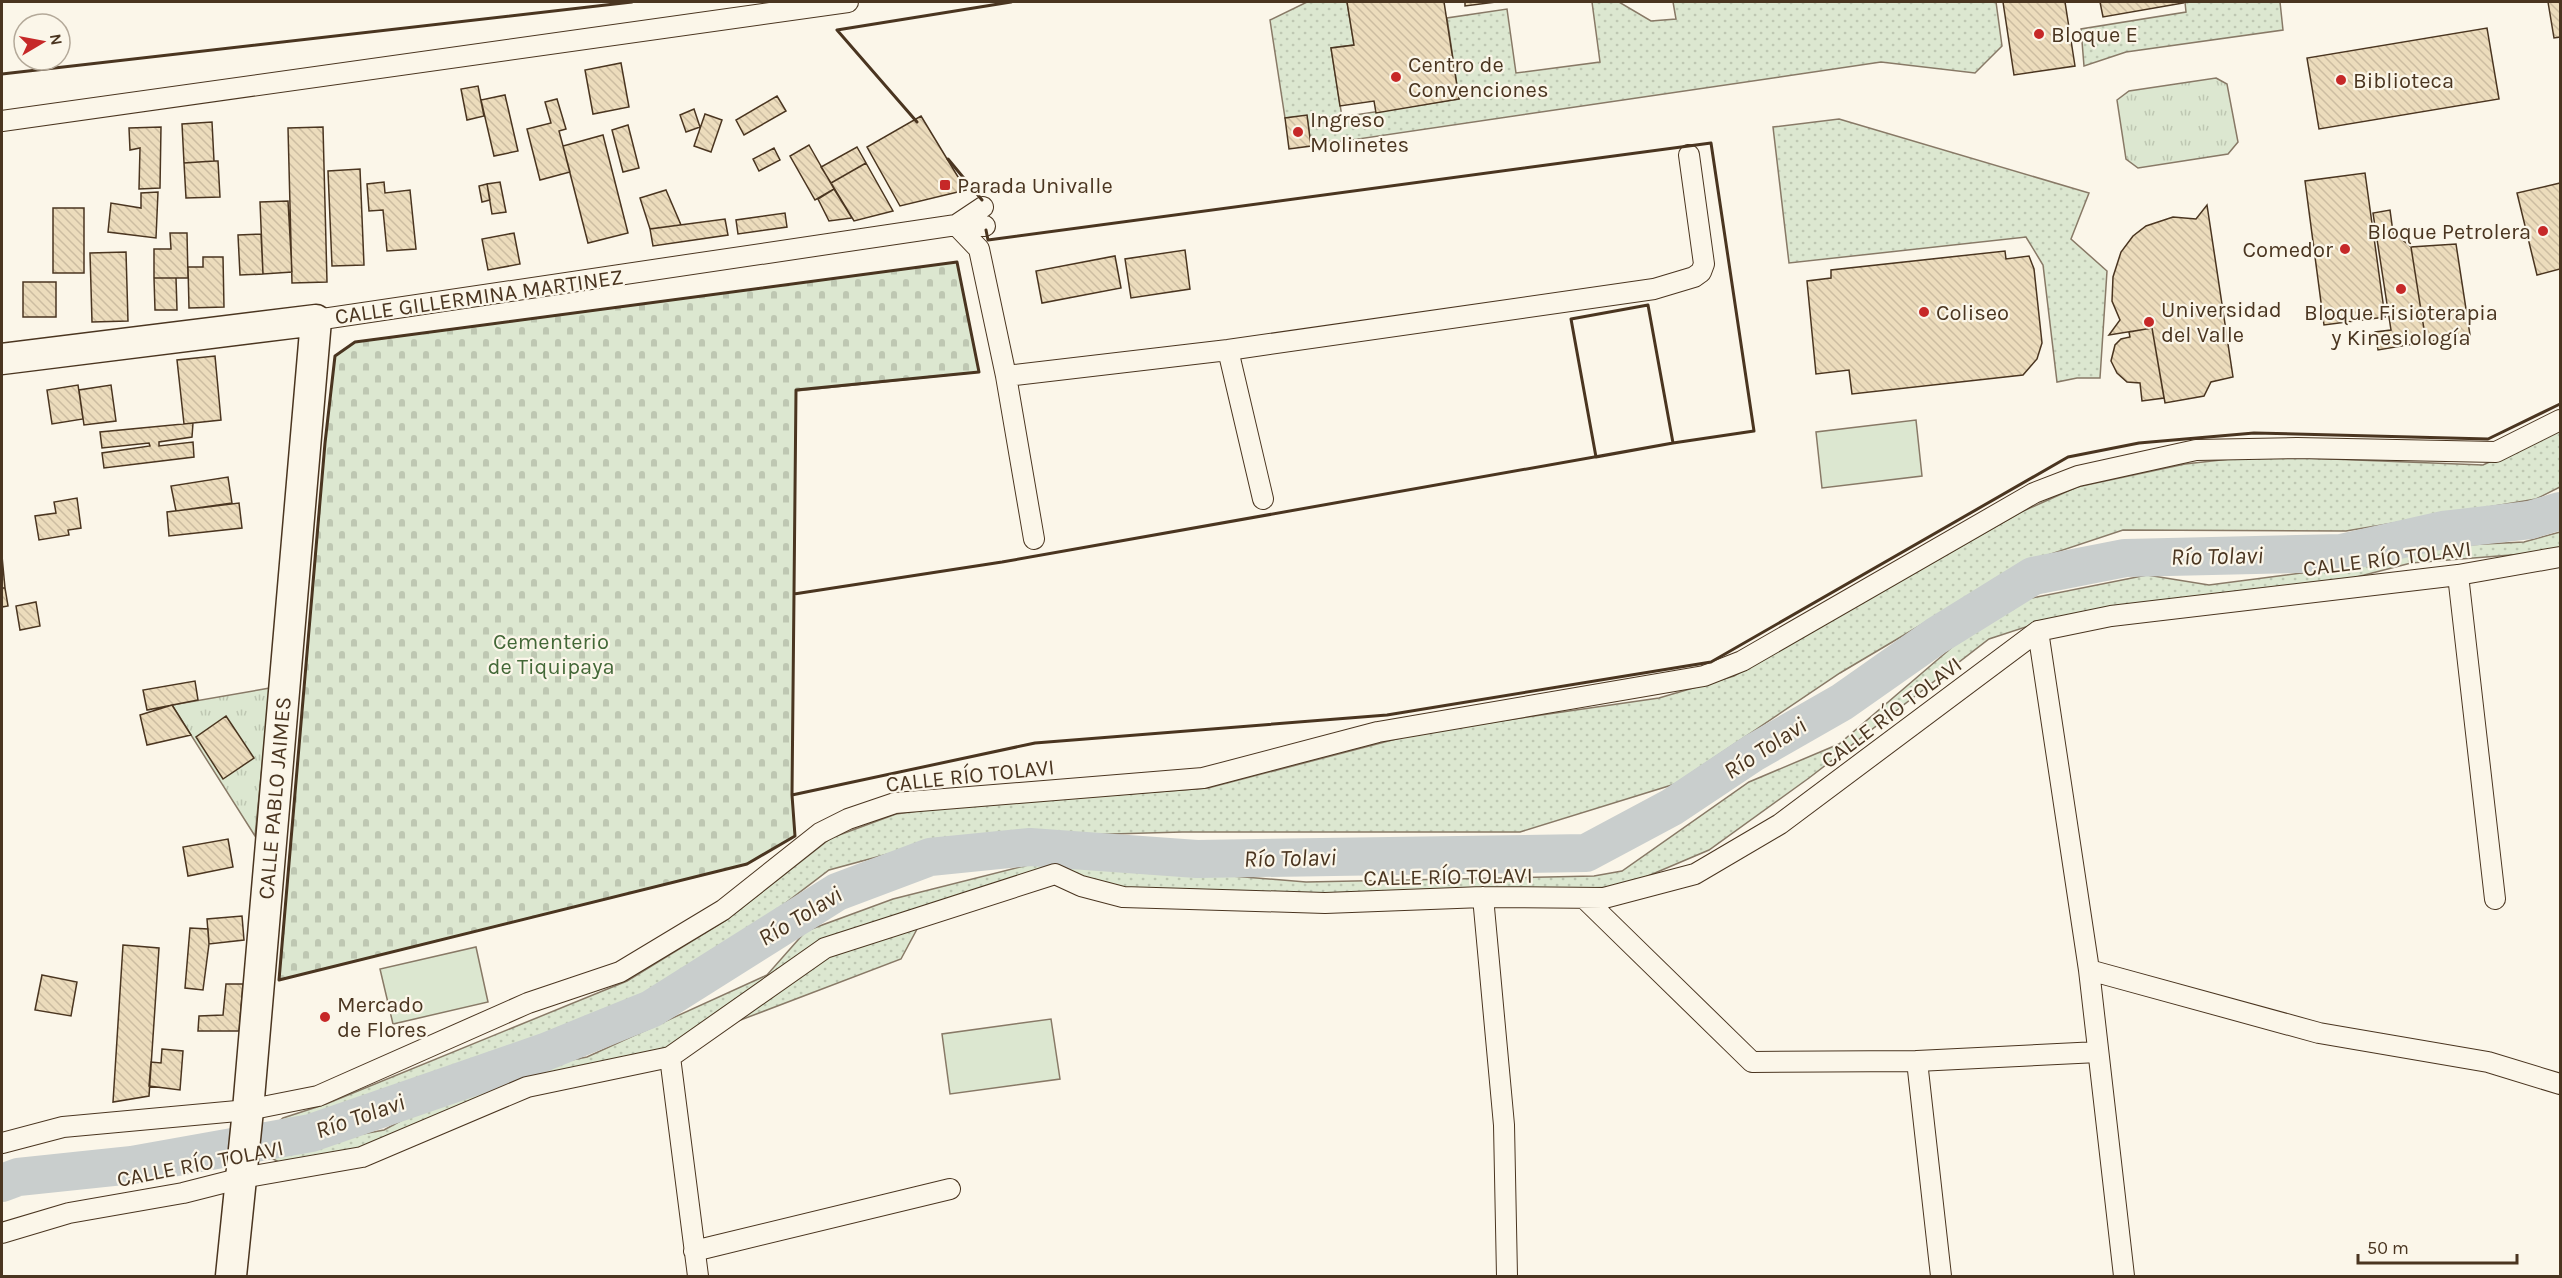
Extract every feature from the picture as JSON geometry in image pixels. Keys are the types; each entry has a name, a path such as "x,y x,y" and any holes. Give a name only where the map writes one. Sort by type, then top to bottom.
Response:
{"main road":[{"name":"CALLE GILLERMINA MARTINEZ","path":"2,359 316,320"},
{"name":"CALLE PABLO JAIMES","path":"231,1276 248,1116 316,320"}],"street":[{"path":"2,122 735,9 848,2"},
{"path":"1006,376 1228,350 1595,298 1654,289 1694,277 1701,272 1704,264 1689,155"},
{"name":"CALLE GILLERMINA MARTINEZ","path":"316,320 956,225 984,217"},
{"path":"956,225 979,249 1006,376 1034,539"},
{"path":"1228,350 1263,499"},
{"name":"CALLE RÍO TOLAVI","path":"2,1143 63,1127 248,1116 318,1096 528,1004 620,972 723,910 820,833 848,819 895,803 1203,778 1378,732 1704,676 1742,660 2034,493 2078,476 2196,450 2297,448 2496,452 2560,420"},
{"name":"CALLE RÍO TOLAVI","path":"2,1233 69,1213 183,1193 243,1167 362,1157 527,1087 670,1057 825,948 1055,874 1081,886 1123,897 1325,903 1483,897 1604,898 1695,874 1770,830 1868,760 2038,631 2111,616 2458,575 2560,557"},
{"path":"2458,575 2495,899"},
{"path":"2038,631 2089,970 2124,1276"},
{"path":"1483,897 1504,1125 1507,1276"},
{"path":"1584,898 1752,1062 1917,1062 2098,1052"},
{"path":"2089,970 2319,1033 2488,1062 2560,1084"},
{"path":"670,1057 698,1276"},
{"path":"1917,1062 1941,1276"},
{"path":"694,1251 950,1189"}],"green space":[{"path":"1307,2 1347,2 1354,45 1331,48 1342,117 1459,99 1447,18 1507,9 1516,73 1600,62 1592,2 1619,2 1651,21 1676,19 1673,2 1996,2 2002,46 1975,73 1881,62 1311,146 1307,116 1285,118 1270,20"},
{"path":"2185,2 2280,2 2283,30 2126,52 2084,66 2081,29 2186,12"},
{"path":"2216,78 2227,84 2238,142 2228,154 2138,168 2126,159 2117,100 2129,91"},
{"path":"1839,119 2089,193 2071,239 2107,271 2100,378 2077,378 2057,382 2043,265 2026,237 1789,263 1773,127"},
{"name":"Cementerio de Tiquipaya","path":"957,262 979,372 796,391 792,795 795,836 747,864 279,980 325,443 335,356 355,342"},
{"path":"1916,420 1922,476 1822,488 1816,432"},
{"path":"2560,430 2560,487 2536,499 2346,531 2123,530 2027,562 1840,673 1675,784 1520,832 1182,832 943,839 829,870 733,943 648,1001 312,1125 266,1132 283,1118 326,1104 627,981 725,921 831,838 896,814 940,808 1208,788 1423,732 1659,698 1734,676 2021,512 2077,487 2185,464 2257,456 2483,465"},
{"path":"2560,532 2560,551 2411,563 2345,580 2038,623 1989,639 1809,778 1709,850 1622,887 1326,895 1122,888 1080,876 930,905 901,959 667,1048 362,1149 281,1163 261,1153 384,1130 450,1094 540,1066 587,1057 767,975 806,931 893,899 1044,861 1306,882 1594,876 1622,871 1749,782 1839,744 1964,637 2022,600 2147,575 2209,585 2347,567 2425,547 2524,542"},
{"path":"270,688 255,836 172,705"},
{"path":"476,947 488,1002 393,1024 380,969"},
{"path":"1051,1019 1060,1079 950,1094 942,1034"}],"building":[{"name":"Centro de Convenciones","path":"1347,2 1444,2 1459,99 1376,113 1374,101 1340,106 1331,48 1354,45"},
{"path":"1465,2 1496,2 1465,6"},
{"name":"Bloque E","path":"2003,2 2065,2 2075,66 2014,75"},
{"path":"2100,2 2182,2 2183,3 2103,17"},
{"path":"2548,2 2560,2 2560,37 2554,38"},
{"path":"2487,28 2499,99 2319,129 2307,58"},
{"path":"621,63 629,107 593,114 585,70"},
{"path":"478,86 484,116 467,120 461,89"},
{"path":"505,95 518,151 494,156 481,100"},
{"path":"777,96 786,111 744,135 736,120"},
{"path":"557,99 566,129 559,131 570,172 540,180 527,129 551,123 545,102"},
{"path":"694,109 700,127 686,132 680,115"},
{"path":"705,114 722,120 711,152 694,146"},
{"name":"Ingreso Molinetes","path":"1307,115 1311,146 1289,149 1285,118"},
{"path":"921,116 966,190 900,206 867,147"},
{"path":"212,122 214,161 184,163 182,124"},
{"path":"628,125 639,168 623,172 612,130"},
{"path":"161,127 160,188 139,189 140,148 130,150 129,128"},
{"path":"323,127 327,282 292,283 288,128"},
{"path":"603,135 628,233 588,243 563,146"},
{"path":"809,145 834,189 815,200 790,156"},
{"path":"857,147 866,163 831,183 821,167"},
{"path":"774,148 780,160 759,171 753,159"},
{"path":"218,161 220,197 186,198 184,163"},
{"path":"866,163 893,211 854,221 831,183"},
{"path":"360,169 364,265 332,266 328,171"},
{"name":"Comedor","path":"2365,173 2385,317 2324,325 2305,181"},
{"path":"384,182 385,193 410,190 416,249 387,251 383,210 369,211 367,184"},
{"path":"500,182 506,212 492,214 487,184"},
{"name":"Bloque Petrolera","path":"2560,183 2560,269 2537,275 2517,193"},
{"path":"487,184 490,200 482,202 479,186"},
{"path":"834,189 852,218 829,221 818,199"},
{"path":"666,190 681,225 650,229 640,198"},
{"path":"158,192 156,238 108,232 111,203 141,208 141,193"},
{"path":"288,201 292,272 263,274 260,202"},
{"path":"2207,205 2233,377 2211,382 2204,396 2165,403 2152,328 2109,335 2120,320 2112,301 2113,277 2121,252 2133,236 2146,226 2173,217 2196,219"},
{"path":"53,208 84,208 84,273 53,273"},
{"name":"Bloque Fisioterapia y Kinesiología","path":"2390,210 2393,232 2411,247 2426,342 2378,350 2375,332 2391,330 2373,213"},
{"path":"785,213 787,227 738,234 736,220"},
{"path":"725,219 728,235 653,246 650,229"},
{"path":"170,233 187,233 188,278 154,278 154,249 171,249"},
{"path":"514,233 520,264 488,270 482,239"},
{"path":"261,234 263,274 240,275 238,235"},
{"path":"2456,244 2470,335 2426,342 2411,247"},
{"path":"1185,250 1190,289 1131,298 1125,259"},
{"name":"Coliseo","path":"2005,251 2006,259 2029,256 2034,269 2042,343 2037,359 2023,375 1852,394 1849,370 1816,374 1807,281 1831,278 1831,270"},
{"path":"126,252 128,321 92,322 90,253"},
{"path":"1115,256 1121,288 1042,303 1036,271"},
{"path":"203,257 223,257 224,307 189,308 188,267 203,267"},
{"path":"154,278 176,278 177,310 155,310"},
{"path":"23,282 56,282 56,317 23,317"},
{"path":"2152,328 2164,398 2142,401 2140,383 2127,382 2117,373 2111,361 2115,345 2121,339 2130,337 2129,332"},
{"path":"215,356 221,420 184,424 177,360"},
{"path":"78,385 83,419 52,424 47,390"},
{"path":"111,385 116,421 84,425 79,390"},
{"path":"193,423 192,437 159,442 159,446 193,442 194,457 104,468 102,453 150,446 149,443 102,448 100,432"},
{"path":"228,477 232,503 176,511 171,486"},
{"path":"77,498 81,528 68,530 69,535 39,540 35,516 56,513 54,502"},
{"path":"239,503 242,528 169,536 167,512"},
{"path":"2,556 5,588 2,588"},
{"path":"2,588 5,588 8,606 2,607"},
{"path":"36,602 40,626 20,630 16,606"},
{"path":"195,681 198,700 147,710 143,690"},
{"path":"172,705 191,735 147,745 140,715"},
{"path":"226,716 254,758 223,779 196,737"},
{"path":"228,839 233,867 188,876 183,847"},
{"path":"242,916 244,940 209,944 207,919"},
{"path":"190,928 208,929 209,944 203,990 185,988"},
{"path":"123,945 159,948 149,1096 113,1102"},
{"path":"42,975 77,982 71,1016 35,1010"},
{"path":"226,984 243,984 239,1031 198,1031 199,1016 223,1015"},
{"path":"162,1049 183,1051 180,1090 149,1086 151,1062 161,1063"}],"waterway":[{"name":"Río Tolavi","path":"2,1183 18,1177 132,1165 311,1133 545,1052 651,1009 837,892 930,857 1030,847 1197,859 1586,853 1672,807 1753,753 1842,702 1936,636 2033,576 2125,558 2341,553 2443,530 2530,520 2560,511"}],"wall":[{"path":"2,74 632,2"},
{"path":"917,122 837,30 1011,2"},
{"path":"986,230 988,240 1711,143 1754,431 1673,443 1002,562 794,594 792,795 1035,743 1387,715 1711,662 2068,457 2139,443 2254,433 2488,439 2560,404"},
{"path":"948,159 982,200"},
{"path":"957,262 979,372 796,390 792,795 795,836 747,864 279,980 325,443 335,356 355,342 957,262"},
{"path":"1648,305 1673,443 1596,457 1571,319 1648,305"}],"place":[{"name":"Bloque E","path":"2039,34"},
{"name":"Centro de Convenciones","path":"1396,77"},
{"name":"Biblioteca","path":"2341,80"},
{"name":"Ingreso Molinetes","path":"1298,132"},
{"name":"Parada Univalle","path":"945,185"},
{"name":"Bloque Petrolera","path":"2543,231"},
{"name":"Comedor","path":"2345,249"},
{"name":"Bloque Fisioterapia y Kinesiología","path":"2401,289"},
{"name":"Coliseo","path":"1924,312"},
{"name":"Universidad del Valle","path":"2149,322"},
{"name":"Mercado de Flores","path":"325,1017"}]}
